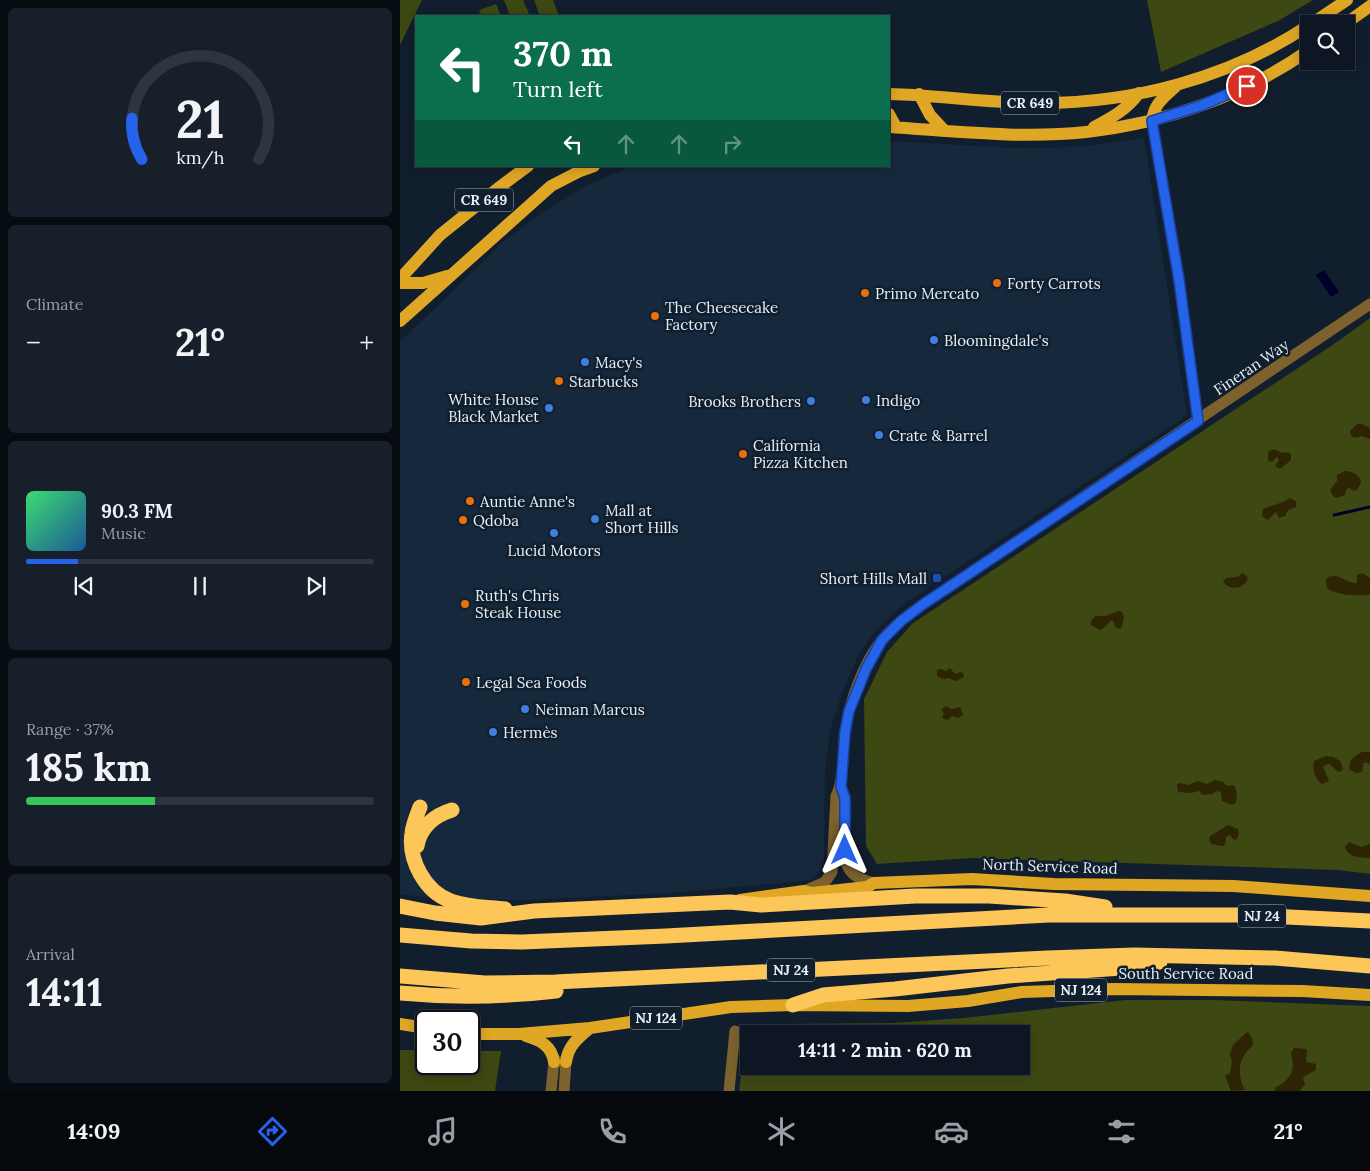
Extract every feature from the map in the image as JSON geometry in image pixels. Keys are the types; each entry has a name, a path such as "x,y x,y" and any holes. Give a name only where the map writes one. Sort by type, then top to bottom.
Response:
{"highway":[{"path":"420,807 412,832 411,846 417,865 429,887 451,901 470,905 534,911"},
{"path":"417,865 418,843 423,830 440,814 452,810"},
{"path":"400,906 435,913 481,918 534,911 730,902 761,906 915,896 989,896 1065,901 1154,915"},
{"name":"NJ 24","path":"404,935 471,941 549,942 998,917 1247,915 1370,921"},
{"name":"NJ 24","path":"400,976 451,981 519,983 1134,955 1275,958 1370,966"},
{"path":"793,1005 823,995 1008,976 1136,967 1182,957"},
{"path":"400,993 517,996 673,976"}],"main road":[{"name":"CR 649","path":"1324,15 1347,0"},
{"path":"1355,17 1370,6"},
{"name":"CR 649","path":"890,94 919,94 1036,103 1081,101 1139,93 1177,85 1242,61 1300,31"},
{"name":"CR 649","path":"893,127 1000,134 1086,132 1152,121 1200,106 1247,86 1300,55"},
{"path":"1152,121 1158,102 1177,85"},
{"path":"1086,132 1123,111 1139,93"},
{"path":"919,94 930,115 945,131"},
{"name":"CR 649","path":"400,279 440,235 527,167"},
{"path":"551,186 573,167"},
{"name":"CR 649","path":"403,315 551,186 591,167"},
{"path":"400,283 423,283 451,275"},
{"name":"North Service Road","path":"730,902 804,891 812,893 867,887 874,883 972,879 1054,884 1233,886 1370,896"},
{"name":"South Service Road","path":"793,1005 908,1006 968,1001 1022,992 1113,989 1302,991 1370,995"},
{"name":"NJ 124","path":"480,1034 519,1034 590,1028 731,1007 793,1005"},
{"path":"400,1024 415,1026"},
{"path":"519,1034 538,1039 560,1062 571,1047 590,1028"},
{"path":"400,1032 415,1033"}],"street":[{"path":"1152,121 1179,280 1198,421"},
{"name":"Fineran Way","path":"874,883 860,879 848,867 845,846 845,798 841,787 845,732 849,711 869,662 879,644 890,630 922,605 1370,304"},
{"name":"Fineran Way","path":"804,891 824,882 832,872 836,796 841,787"},
{"path":"728,1091 735,1031"},
{"path":"552,1091 560,1062"},
{"path":"560,1062 564,1091"}],"shaded area":[{"path":"1144,138 1187,415 904,604 875,631 858,656 842,693 830,731 825,771 824,861 819,873 810,880 671,893 530,900 431,898 400,894 400,342 503,242 542,213 587,185 630,167 890,167 890,141 1015,148 1079,147"},
{"path":"1324,270 1339,292 1331,297 1316,275"}],"green space":[{"path":"400,0 422,0 400,45"},
{"path":"504,0 523,0 530,15 510,15"},
{"path":"534,0 553,0 559,15 540,15"},
{"path":"1147,0 1313,0 1278,21 1161,72"},
{"path":"496,4 501,15 481,15 479,10"},
{"path":"1370,318 1370,874 1338,870 973,858 877,864 866,846 864,699 887,652 913,623 1334,344"},
{"path":"1125,1000 1214,1000 1370,1006 1370,1091 739,1091 741,1075 1030,1075 1030,1025 771,1025 893,1023 964,1018"},
{"path":"400,1050 415,1050 415,1075 480,1075 480,1051 501,1051 495,1091 400,1091"}],"sand":[{"path":"1357,424 1370,428 1370,439 1362,436 1354,438 1351,435 1350,431"},
{"path":"1274,449 1282,453 1288,452 1291,454 1291,460 1280,469 1275,466 1279,460 1277,457 1272,462 1268,461 1268,452"},
{"path":"1345,471 1356,474 1361,483 1357,490 1354,491 1349,488 1346,490 1345,495 1336,498 1330,490 1337,481 1337,475"},
{"path":"1290,498 1296,501 1296,507 1288,510 1285,516 1279,518 1276,512 1268,520 1262,516 1263,509"},
{"path":"1243,573 1248,578 1244,585 1233,588 1223,582 1226,578 1237,577"},
{"path":"1362,573 1370,578 1370,595 1347,595 1331,591 1327,588 1326,580 1328,577 1336,576 1357,583 1357,575"},
{"path":"1118,611 1122,612 1124,616 1120,629 1115,627 1114,622 1111,620 1100,630 1091,625 1091,621 1095,616 1106,616"},
{"path":"950,668 955,674 963,673 964,677 956,681 937,676 937,670 946,671"},
{"path":"946,706 952,709 960,707 963,715 958,718 952,716 948,720 944,719 942,717 944,713 941,710"},
{"path":"1362,752 1370,752 1370,764 1365,762 1363,764 1362,772 1357,773 1350,770 1349,764 1352,759"},
{"path":"1326,756 1340,761 1343,769 1340,772 1330,764 1325,765 1323,767 1329,781 1322,784 1316,777 1313,764 1314,761"},
{"path":"1215,780 1223,782 1227,786 1234,785 1237,793 1236,803 1232,805 1222,801 1221,792 1218,791 1203,795 1199,791 1191,793 1178,792 1177,784 1188,785 1198,781 1207,784"},
{"path":"1228,825 1238,829 1237,839 1234,840 1230,835 1226,837 1225,845 1211,844 1210,836"},
{"path":"1349,842 1361,847 1370,844 1370,858 1359,857 1349,853 1345,847"},
{"path":"1248,1032 1252,1038 1253,1045 1242,1058 1240,1067 1241,1082 1245,1090 1231,1091 1225,1075 1230,1074 1232,1061 1230,1054 1233,1045"},
{"path":"1294,1048 1306,1049 1306,1062 1316,1064 1316,1070 1303,1077 1305,1085 1299,1091 1275,1091 1275,1088 1291,1074 1293,1065 1291,1053"}],"waterway":[{"path":"1334,515 1370,507"}],"place":[{"name":"Forty Carrots","path":"997,283"},
{"name":"Primo Mercato","path":"865,293"},
{"name":"The Cheesecake Factory","path":"655,316"},
{"name":"Bloomingdale's","path":"934,340"},
{"name":"Macy's","path":"585,362"},
{"name":"Starbucks","path":"559,381"},
{"name":"Indigo","path":"866,400"},
{"name":"Brooks Brothers","path":"811,401"},
{"name":"White House Black Market","path":"549,408"},
{"name":"Crate & Barrel","path":"879,435"},
{"name":"California Pizza Kitchen","path":"743,454"},
{"name":"Auntie Anne's","path":"470,501"},
{"name":"Mall at Short Hills","path":"595,519"},
{"name":"Qdoba","path":"463,520"},
{"name":"Lucid Motors","path":"554,533"},
{"name":"Short Hills Mall","path":"937,578"},
{"name":"Ruth's Chris Steak House","path":"465,604"},
{"name":"Legal Sea Foods","path":"466,682"},
{"name":"Neiman Marcus","path":"525,709"},
{"name":"Hermès","path":"493,732"}],"route":[{"path":"845,850 845,798 841,787 845,732 849,711 856,690 876,648 890,630 922,605 1198,421 1179,280 1152,121 1200,106 1247,86"}]}
